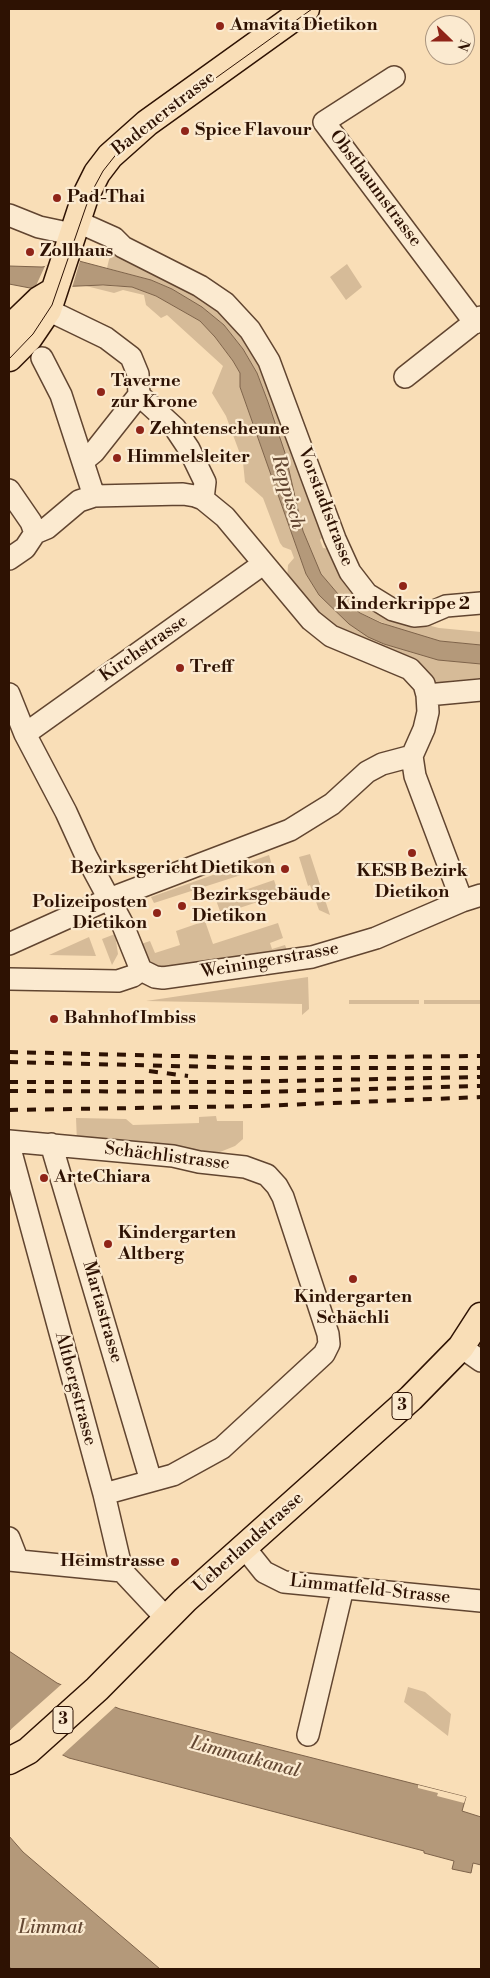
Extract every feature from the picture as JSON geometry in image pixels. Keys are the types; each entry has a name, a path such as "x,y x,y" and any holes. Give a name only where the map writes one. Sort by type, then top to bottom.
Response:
{"main road":[{"name":"Badenerstrasse","path":"54,304 64,260 74,228 97,173 129,137 306,9"},
{"path":"9,358 39,300 54,304"},
{"name":"Ueberlandstrasse","path":"19,1756 97,1689 166,1618 411,1398 471,1354 481,1316"}],"street":[{"name":"Obstbaumstrasse","path":"394,77 324,122 478,320"},
{"name":"Vorstadtstrasse","path":"9,216 39,226 74,228 114,238 123,247 200,286 225,303 250,330 269,361 335,539 350,572 366,594 393,610 414,616 425,615 446,606 481,603"},
{"path":"54,304 131,357 138,374 140,395 175,428 189,449 205,482 203,499"},
{"path":"405,377 478,320"},
{"path":"21,333 61,395 94,496"},
{"path":"83,462 94,452 140,395"},
{"path":"9,490 31,522 35,533"},
{"path":"9,559 25,548 35,533 47,528 79,501 94,496 183,494 203,499 225,517 311,620 331,636 410,669 424,684 428,712 424,729 412,756 415,776 472,898"},
{"name":"Kirchstrasse","path":"25,734 263,564"},
{"path":"427,695 481,690"},
{"path":"9,694 25,734 122,923 142,970 126,979 113,981 9,979"},
{"path":"9,944 109,899 290,830 332,804 366,772 382,764 412,756"},
{"name":"Weiningerstrasse","path":"142,970 155,977 163,978 312,957 376,938 472,898"},
{"name":"Schächlistrasse","path":"9,1141 173,1156 260,1171 277,1186 328,1334 328,1348 222,1448 173,1475 104,1494"},
{"name":"Martastrasse","path":"51,1144 151,1481"},
{"name":"Altbergstrasse","path":"9,1145 104,1494 122,1571 166,1618"},
{"path":"9,1538 13,1560 122,1571"},
{"name":"Limmatfeld-Strasse","path":"244,1547 262,1570 274,1579 296,1584 481,1601"},
{"path":"308,1735 343,1588"}],"shaded area":[{"path":"112,247 206,301 232,323 259,360 324,536 320,540 323,548 331,549 408,620 439,628 481,632 481,645 440,641 407,633 360,613 344,601 321,574 312,555 303,531 296,497 268,402 257,373 243,349 224,325 202,307 172,289 151,280 107,268"},
{"path":"347,264 362,287 346,300 330,277"},
{"path":"82,285 132,287 156,296 200,321 215,337 240,373 240,387 306,574 319,595 384,644 438,659 481,664 481,678 448,681 448,685 438,684 327,627 287,581 288,565 294,558 291,550 283,547 280,543 263,498 245,482 243,462 226,416 212,393 223,366 167,315 161,318 146,305 144,295 123,290 114,293"},
{"path":"310,854 330,915 319,910 310,885 308,886 299,857"},
{"path":"269,855 272,865 154,903 151,897"},
{"path":"274,880 279,895 221,914 216,900"},
{"path":"205,921 213,944 278,923 283,938 270,943 272,949 285,945 287,950 185,968 160,968 148,959 141,944 150,941 155,953 180,945 176,931"},
{"path":"115,934 118,954 112,965 102,939"},
{"path":"89,937 96,956 49,955"},
{"path":"308,977 309,1009 302,1015 302,1004 146,1001"},
{"path":"349,1000 419,1000 419,1004 349,1004"},
{"path":"424,1000 480,1000 480,1004 424,1004"},
{"path":"216,1116 217,1121 243,1121 243,1139 235,1146 210,1156 77,1142 76,1118 126,1119 133,1125 199,1123 199,1117"},
{"path":"408,1687 425,1692 451,1714 448,1736 404,1702"}],"water":[{"name":"Reppisch","path":"79,261 151,280 172,289 202,307 224,325 243,349 257,373 285,453 303,531 321,574 344,601 360,613 381,623 440,641 481,645 481,664 438,660 384,644 368,637 349,624 319,595 306,574 240,387 240,373 215,337 200,321 156,296 132,287 103,285 30,288 9,284 9,266 42,267"},
{"name":"Limmatkanal","path":"9,1651 57,1683 120,1709 466,1797 462,1811 481,1817 481,1865 473,1863 471,1873 452,1869 454,1861 424,1853 424,1851 69,1758 9,1729"},
{"name":"Limmat","path":"9,1836 23,1852 160,1969 11,1969 9,1966"}],"pier":[{"path":"66,261 80,261 72,288 34,290 45,266"},
{"path":"63,1683 117,1705 60,1757 9,1731"},
{"path":"418,1785 466,1797 464,1803 437,1796 438,1793 418,1788"}],"tram line":[{"path":"9,359 33,334 52,305 90,195 103,171 118,152 167,113 312,9"}],"railway":[{"path":"9,1052 258,1058 481,1056"},
{"path":"9,1062 257,1068 481,1068"},
{"path":"149,1071 188,1076"},
{"path":"9,1082 228,1082 481,1077"},
{"path":"9,1091 257,1092 481,1086"},
{"path":"9,1110 259,1106 481,1097"}],"place":[{"name":"Amavita Dietikon","path":"220,26"},
{"name":"Spice Flavour","path":"185,131"},
{"name":"Pad-Thai","path":"57,198"},
{"name":"Zollhaus","path":"30,252"},
{"name":"Taverne zur Krone","path":"101,392"},
{"name":"Zehntenscheune","path":"140,430"},
{"name":"Himmelsleiter","path":"117,458"},
{"name":"Kinderkrippe 2","path":"403,586"},
{"name":"Treff","path":"180,668"},
{"name":"KESB Bezirk Dietikon","path":"412,853"},
{"name":"Bezirksgericht Dietikon","path":"285,869"},
{"name":"Bezirksgebäude Dietikon","path":"182,906"},
{"name":"Polizeiposten Dietikon","path":"157,913"},
{"name":"Bahnhof Imbiss","path":"54,1019"},
{"name":"ArteChiara","path":"44,1178"},
{"name":"Kindergarten Altberg","path":"108,1244"},
{"name":"Kindergarten Schächli","path":"353,1279"},
{"name":"Heimstrasse","path":"175,1562"}]}
